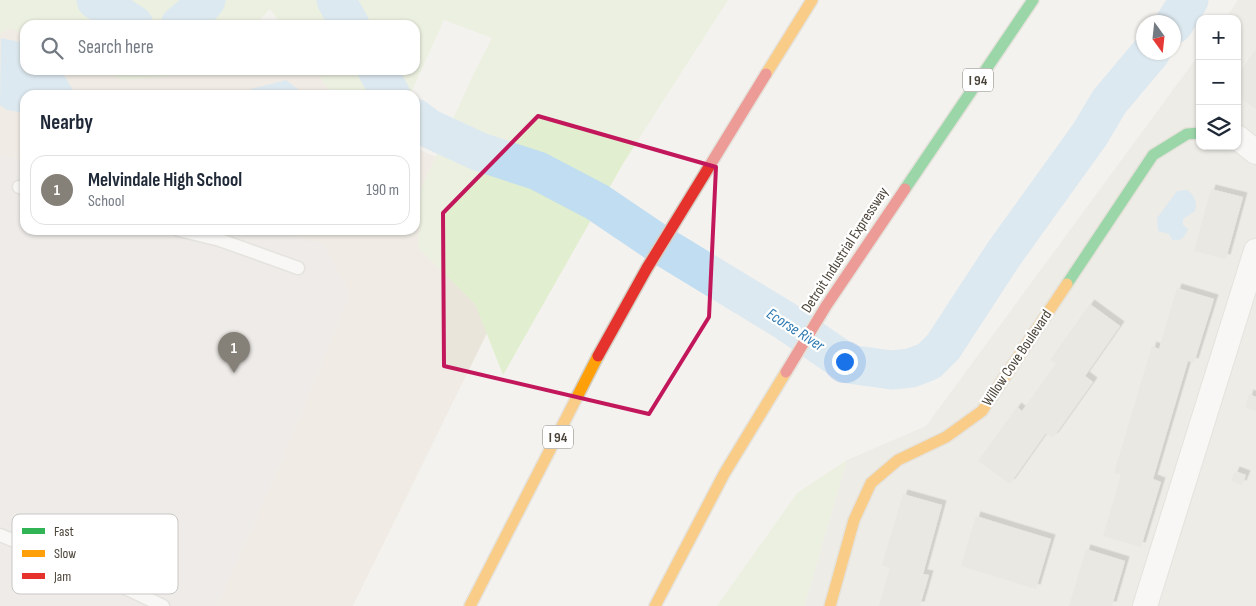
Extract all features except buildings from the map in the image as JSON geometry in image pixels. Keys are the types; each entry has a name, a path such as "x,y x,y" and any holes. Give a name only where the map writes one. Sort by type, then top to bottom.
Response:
{"main road":[{"name":"I 94","path":"470,606 592,368 647,268 812,0"},
{"name":"Detroit Industrial Expressway","path":"655,606 724,474 826,306 1034,0"},
{"name":"Willow Cove Boulevard","path":"830,606 854,520 871,483 898,460 946,437 982,411 1153,154 1187,134 1196,133"}],"street":[{"path":"1241,140 1256,152"},
{"path":"1145,606 1256,251"}],"lane":[{"path":"200,235 220,240 298,268"},
{"path":"0,535 12,540"},
{"path":"137,594 162,606"}],"highlighted area":[{"path":"538,116 716,167 709,317 649,414 444,366 443,213"}],"shaded area":[{"path":"0,0 57,0 31,20 20,20 20,75 362,75 370,90 20,90 20,235 420,235 420,150 486,178 515,276 353,606 0,606"},
{"path":"1238,0 1256,0 1256,606 804,606 847,460 926,426 1196,58 1196,150 1241,150 1241,15 1228,15"},
{"path":"0,154 20,160 20,235 291,235 324,244 350,294 277,472 217,606 0,606"}],"green space":[{"path":"0,0 728,0 624,162 503,375 475,304 418,247 421,189 492,38 444,20 420,73 420,20 278,20 270,9 260,20 20,20 20,32 10,28 0,34"},
{"path":"112,75 184,75 123,80"},
{"path":"319,75 419,75 412,90 329,90"},
{"path":"847,460 804,606 717,606 797,493"}],"water":[{"path":"1,38 20,42 20,75 64,75 73,90 20,90 20,112 7,110 0,105"},
{"path":"286,80 299,90 250,90"},
{"path":"1187,190 1195,199 1195,211 1183,219 1183,225 1188,229 1184,237 1172,240 1169,234 1158,231 1157,218 1177,191"}],"waterway":[{"name":"Ecorse River","path":"96,0 126,20"},
{"name":"Ecorse River","path":"186,20 206,0"},
{"name":"Ecorse River","path":"336,0 347,20"},
{"name":"Ecorse River","path":"1180,15 1189,0"},
{"name":"Ecorse River","path":"420,122 428,128 480,152 538,171 597,202 659,244 784,320 848,364 892,370 911,368 929,361 943,347 1003,255 1090,134 1109,102 1144,60"},
{"name":"Ecorse River","path":"380,75 388,90"}],"traffic: fast":[{"path":"905,189 1033,0"},
{"path":"1067,284 1153,155 1187,134 1196,133"}],"traffic: slow":[{"path":"766,74 812,0"},
{"path":"830,606 854,520 871,483 898,460 946,437 982,411 1067,284"},
{"path":"470,606 598,356"},
{"path":"655,606 724,474 786,372"}],"traffic: jam":[{"path":"598,356 647,268 766,74"},
{"path":"786,372 826,306 905,189"}],"place":[{"name":"Melvindale High School","path":"234,373"}]}
